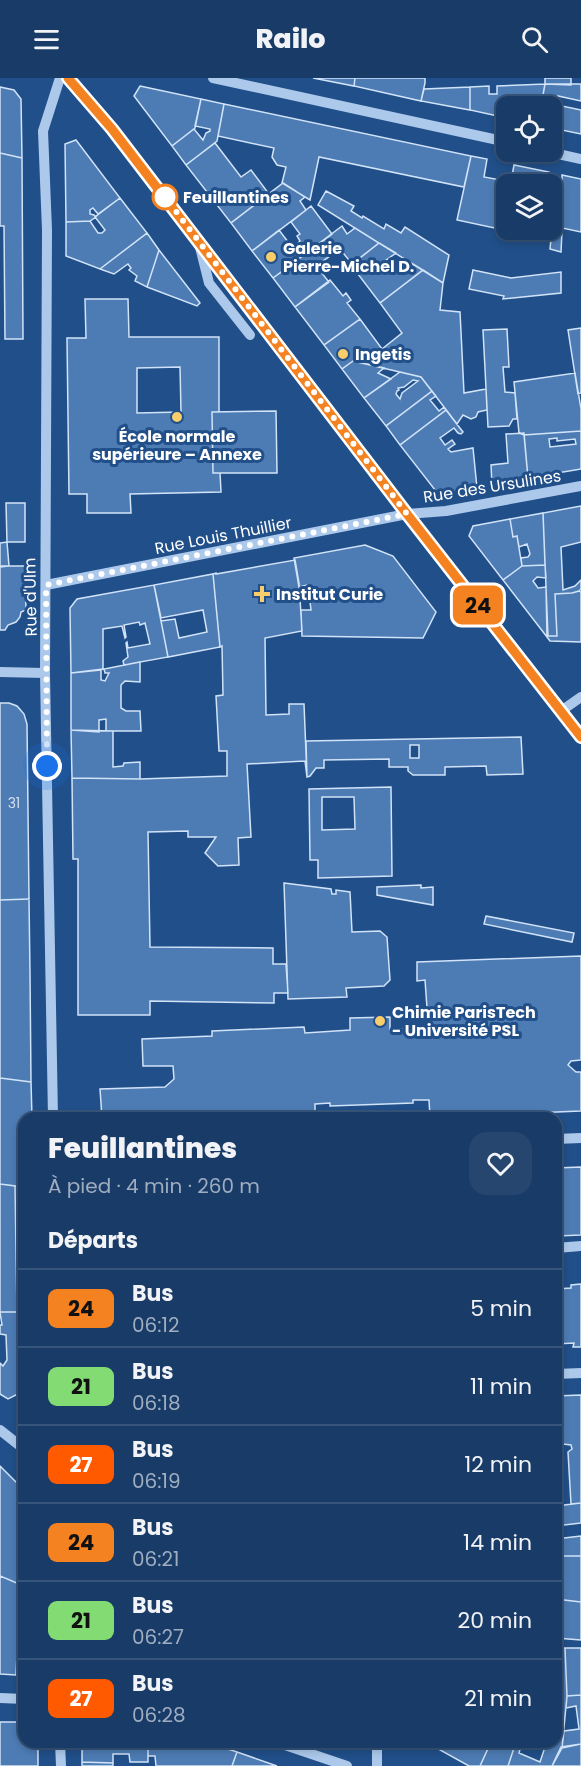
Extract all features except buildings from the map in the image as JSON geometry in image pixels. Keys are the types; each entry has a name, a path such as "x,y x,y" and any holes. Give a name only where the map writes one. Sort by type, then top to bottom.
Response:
{"street":[{"name":"Rue d'Ulm","path":"53,1112 45,673 47,230 43,131 60,78"},
{"path":"68,78 102,116 407,514 581,736"},
{"path":"213,78 496,140"},
{"path":"562,155 581,159"},
{"path":"199,241 209,283 249,335"},
{"name":"Rue des Ursulines","path":"407,514 446,511 581,486"},
{"name":"Rue Louis Thuillier","path":"46,585 407,514"},
{"path":"0,672 45,673"},
{"path":"561,711 581,697"},
{"path":"562,1139 581,1138"},
{"path":"562,1248 581,1246"},
{"path":"562,1374 581,1373"},
{"path":"0,1430 18,1444"},
{"path":"0,1698 18,1699"},
{"path":"60,1748 60,1766"},
{"path":"294,1748 347,1766"},
{"path":"377,1748 377,1766"}],"bus line":[{"name":"24","path":"68,78 102,116 581,737"}],"place":[{"name":"Feuillantines","path":"165,197"},
{"name":"Galerie Pierre-Michel D.","path":"271,257"},
{"name":"Ingetis","path":"343,354"},
{"name":"École normale supérieure – Annexe","path":"177,417"},
{"name":"Institut Curie","path":"262,594"},
{"name":"Chimie ParisTech - Université PSL","path":"380,1021"}],"route":[{"path":"47,766 46,585 407,514 165,197"}]}
